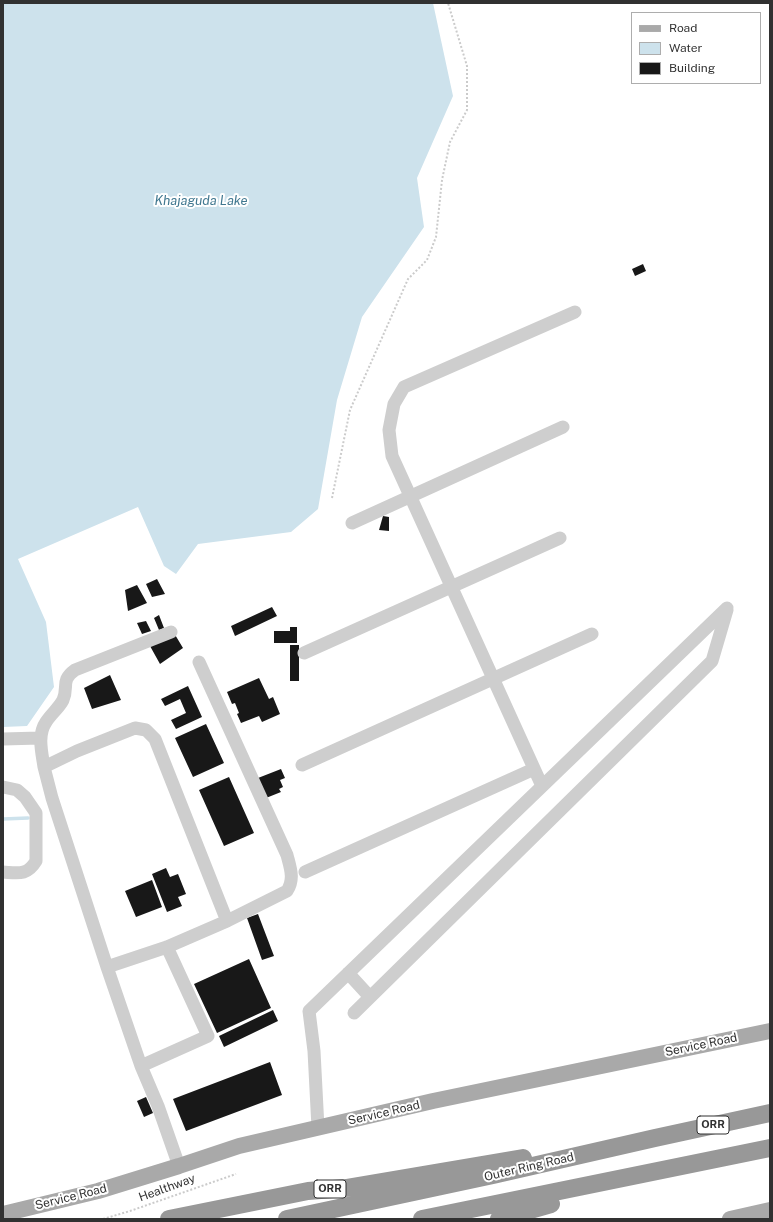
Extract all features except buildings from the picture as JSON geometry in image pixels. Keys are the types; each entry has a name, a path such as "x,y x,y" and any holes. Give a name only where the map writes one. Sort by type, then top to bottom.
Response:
{"highway":[{"name":"Outer Ring Road","path":"287,1219 770,1113"},
{"name":"ORR","path":"169,1219 308,1191 346,1188 491,1162 655,1138"},
{"path":"422,1219 770,1148"},
{"path":"499,1219 663,1170"}],"main road":[{"name":"Service Road","path":"3,1214 98,1190 179,1166 239,1146 441,1100 770,1031"},
{"path":"730,1219 770,1210"}],"street":[{"path":"542,786 392,456 389,430 394,404 404,387 575,312"},
{"path":"352,523 563,427"},
{"path":"304,653 560,538"},
{"path":"318,1128 314,1051 309,1011 727,608 712,661 354,1013"},
{"path":"171,632 70,673 66,678 65,693 62,701 45,723 40,738 44,767 52,798 141,1066 158,1106 179,1166"},
{"path":"302,765 592,634"},
{"path":"107,967 166,947 227,921 287,891 291,886 292,878 287,855 199,662"},
{"path":"44,767 77,751 134,728 146,730 155,739 227,921"},
{"path":"3,739 40,738"},
{"path":"305,872 534,769"},
{"path":"3,787 16,790 26,797 36,813 36,862 32,868 21,873 3,872"},
{"path":"141,1066 208,1036 166,947"},
{"path":"348,973 370,997"}],"path":[{"path":"332,498 350,410 408,279 426,260 436,237 442,180 450,142 467,110 468,66 448,3"},
{"name":"Healthway","path":"103,1219 236,1174"}],"water":[{"name":"Khajaguda Lake","path":"3,3 433,3 453,96 417,178 424,227 362,317 337,400 318,509 291,532 198,544 176,574 164,566 138,507 18,559 46,622 54,687 27,726 3,727"}],"waterway":[{"path":"3,819 28,818"}]}
